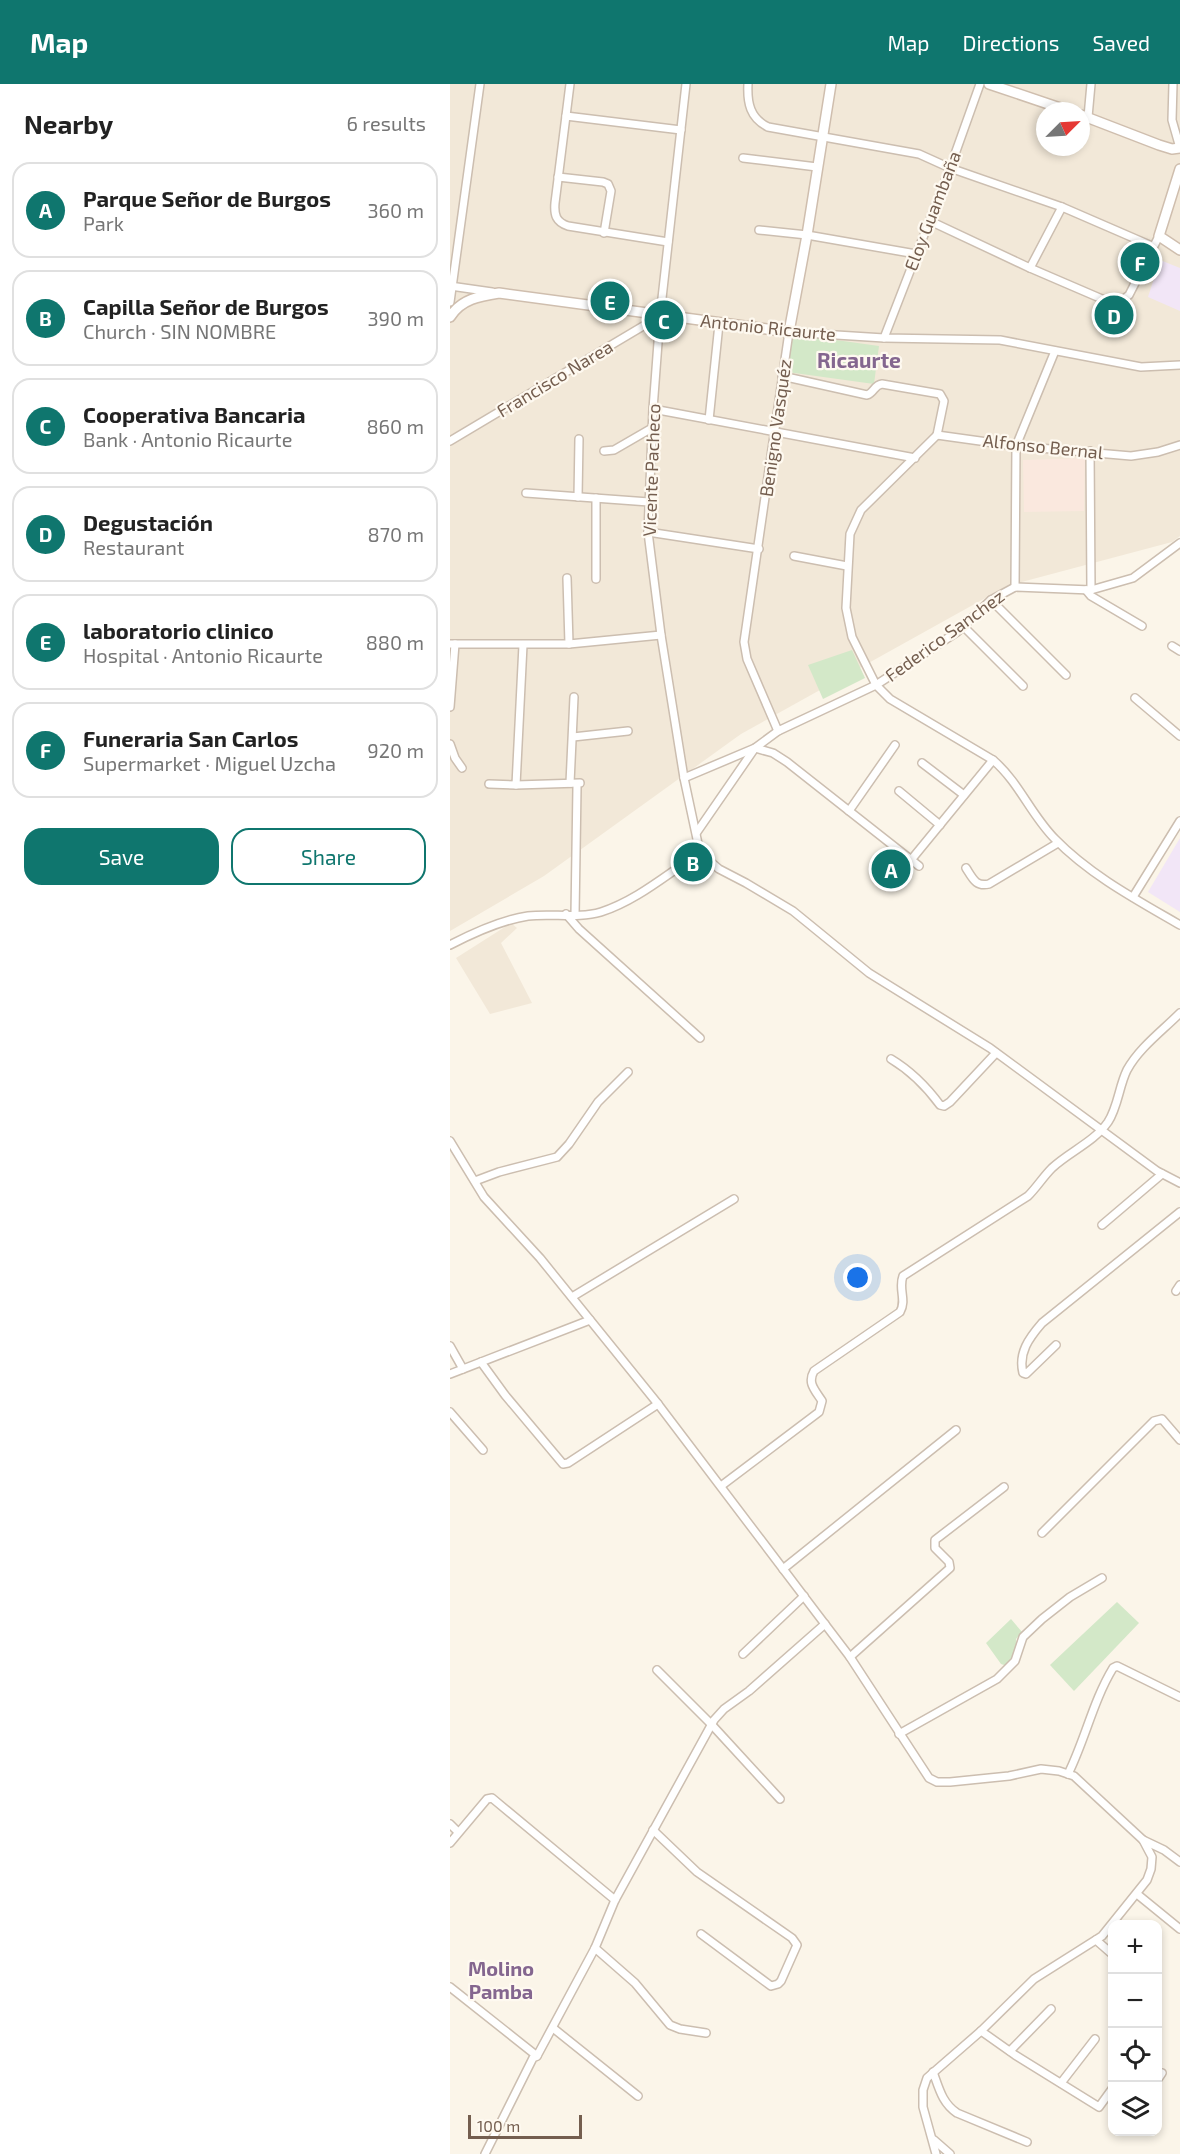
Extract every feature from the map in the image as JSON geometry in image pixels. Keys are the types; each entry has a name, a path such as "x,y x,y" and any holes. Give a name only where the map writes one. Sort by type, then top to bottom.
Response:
{"main road":[{"name":"Benigno Vasquéz","path":"789,332 831,84"},
{"path":"989,84 1042,102"},
{"path":"1090,118 1160,146 1180,149"},
{"path":"1180,169 1159,236 1180,250"},
{"name":"Antonio Ricaurte","path":"450,317 460,305 469,300 499,293 789,332"}],"street":[{"path":"450,302 459,223 480,84"},
{"path":"570,84 554,213 556,218 560,224 568,226 668,242"},
{"name":"Vicente Pacheco","path":"686,84 660,316 653,409 648,532 661,635 684,778 700,853"},
{"path":"748,84 748,104 753,115 763,124 778,129 919,154 950,168 1062,207 1152,246"},
{"name":"Eloy Guambaña","path":"884,338 980,84"},
{"path":"1087,102 1091,84"},
{"path":"1173,84 1172,120 1180,149"},
{"path":"566,116 681,130"},
{"path":"743,158 817,167"},
{"path":"558,177 608,184 611,191 604,233"},
{"path":"1030,268 1062,207"},
{"path":"930,221 1109,302 1121,302 1129,295 1159,236"},
{"path":"450,222 459,223"},
{"path":"759,230 807,235 916,254"},
{"name":"Antonio Ricaurte","path":"451,286 499,293"},
{"name":"Francisco Narea","path":"450,441 660,316"},
{"path":"709,420 719,324"},
{"name":"Antonio Ricaurte","path":"789,332 884,338 999,340 1141,367 1180,366"},
{"name":"Benigno Vasquéz","path":"778,731 745,651 789,332"},
{"path":"1016,587 1016,446 1055,351"},
{"path":"783,376 867,395 871,394 876,386 882,384 940,394 944,401 937,435 861,510 850,534 846,608 852,637 876,686 890,699 993,760 1016,783 1043,826 1058,843 1099,876 1180,925"},
{"path":"653,409 915,458"},
{"path":"604,451 614,450 652,428"},
{"name":"Alfonso Bernal","path":"937,435 1016,446 1131,456 1144,455 1180,445"},
{"path":"578,497 579,440"},
{"path":"1090,451 1089,590 1091,596 1142,626"},
{"path":"526,493 649,502"},
{"path":"596,498 596,579"},
{"path":"648,532 759,549"},
{"name":"Federico Sanchez","path":"684,778 755,748 778,731 876,686 963,626 991,600 1016,587 1089,590 1133,578 1180,543"},
{"path":"794,556 847,566"},
{"path":"567,578 569,644"},
{"path":"991,600 1066,675"},
{"path":"963,626 1023,686"},
{"path":"450,707 452,644 569,644 661,635"},
{"path":"516,785 523,645"},
{"path":"1172,646 1180,651"},
{"path":"574,697 575,915"},
{"path":"1136,698 1180,736"},
{"path":"573,736 628,731"},
{"path":"450,744 462,768"},
{"path":"849,811 896,745"},
{"path":"697,832 755,748 773,753 787,762 920,866"},
{"path":"911,860 993,760"},
{"path":"922,763 964,795"},
{"path":"489,784 576,784"},
{"path":"899,791 940,825"},
{"path":"1133,897 1180,821"},
{"path":"966,868 976,884 981,886 989,884 1058,843"},
{"path":"450,945 490,927 520,918 601,912 667,876 700,853 719,869 793,911 869,973 996,1053 1162,1174 1180,1184"},
{"path":"566,914 630,976 700,1038"},
{"path":"721,1486 819,1412 822,1401 811,1385 810,1377 814,1371 900,1312 904,1305 901,1283 903,1276 1028,1196 1053,1168 1102,1130 1110,1119 1119,1089 1132,1062 1180,1013"},
{"path":"891,1059 907,1069 931,1092 940,1105 944,1106 996,1053"},
{"path":"475,1181 499,1172 556,1157 569,1144 598,1102 628,1072"},
{"path":"450,1141 484,1197 540,1258 658,1404 850,1657 929,1778 937,1782 1009,1776 1041,1769 1068,1774 1084,1784 1143,1840 1164,1850 1180,1862"},
{"path":"450,1159 459,1156"},
{"path":"1102,1225 1162,1174"},
{"path":"572,1297 734,1199"},
{"path":"1056,1345 1026,1374 1023,1373 1022,1357 1025,1346 1042,1323 1180,1212"},
{"path":"450,1374 590,1320"},
{"path":"450,1346 463,1369"},
{"path":"481,1362 505,1395 563,1464 595,1446 658,1404"},
{"path":"450,1412 483,1449"},
{"path":"1042,1533 1154,1421 1162,1419 1180,1440"},
{"path":"783,1569 956,1430"},
{"path":"850,1657 950,1568 949,1562 935,1548 935,1540 1004,1487"},
{"path":"899,1734 997,1679 1015,1661 1023,1637 1029,1631 1070,1597 1102,1578"},
{"path":"743,1654 804,1596"},
{"path":"485,2154 533,2058 537,2056 553,2028 595,1948 615,1900 712,1725 724,1709 749,1691 825,1624"},
{"path":"1068,1774 1082,1746 1091,1714 1113,1668 1117,1666 1180,1697"},
{"path":"657,1670 712,1725 780,1799"},
{"path":"450,1843 487,1799 492,1798 615,1900"},
{"path":"450,1824 458,1832"},
{"path":"653,1830 697,1872 792,1938 797,1945 781,1981 771,1986 701,1934"},
{"path":"936,2154 923,2107 923,2090 927,2078 981,2031 1034,1979 1102,1936 1147,1880 1152,1857 1143,1840"},
{"path":"1137,1894 1180,1929"},
{"path":"1096,1940 1108,1950"},
{"path":"595,1948 635,1983 670,2025 680,2029 706,2032"},
{"path":"450,1987 537,2056"},
{"path":"1010,2051 1051,2009"},
{"path":"553,2028 638,2096"},
{"path":"981,2031 1099,2107 1108,2095"},
{"path":"1061,2083 1095,2039"},
{"path":"933,2072 949,2108 1027,2142"},
{"path":"933,2139 950,2154"}],"shaded area":[{"path":"450,84 1180,84 1180,536 1172,542 1007,586 741,734 544,876 450,931"},
{"path":"1160,260 1180,268 1180,311 1148,297"},
{"path":"1085,458 1084,511 1024,512 1023,460"},
{"path":"1180,838 1180,912 1148,892"},
{"path":"511,923 517,928 501,943 532,1003 490,1014 456,958"}],"green space":[{"path":"793,334 879,346 874,384 787,372"},
{"path":"852,650 865,678 823,699 808,665"},
{"path":"1117,1602 1139,1623 1074,1691 1050,1665"},
{"path":"1011,1619 1022,1632 1016,1639 1017,1647 1007,1666 1001,1664 986,1643"}],"place":[{"name":"Funeraria San Carlos","path":"1140,262"},
{"name":"laboratorio clinico","path":"610,301"},
{"name":"Degustación","path":"1114,315"},
{"name":"Cooperativa Bancaria","path":"664,320"},
{"name":"Capilla Señor de Burgos","path":"693,862"},
{"name":"Parque Señor de Burgos","path":"891,869"}],"district":[{"name":"Ricaurte","path":"859,361"},
{"name":"Molino Pamba","path":"501,1980"}]}
